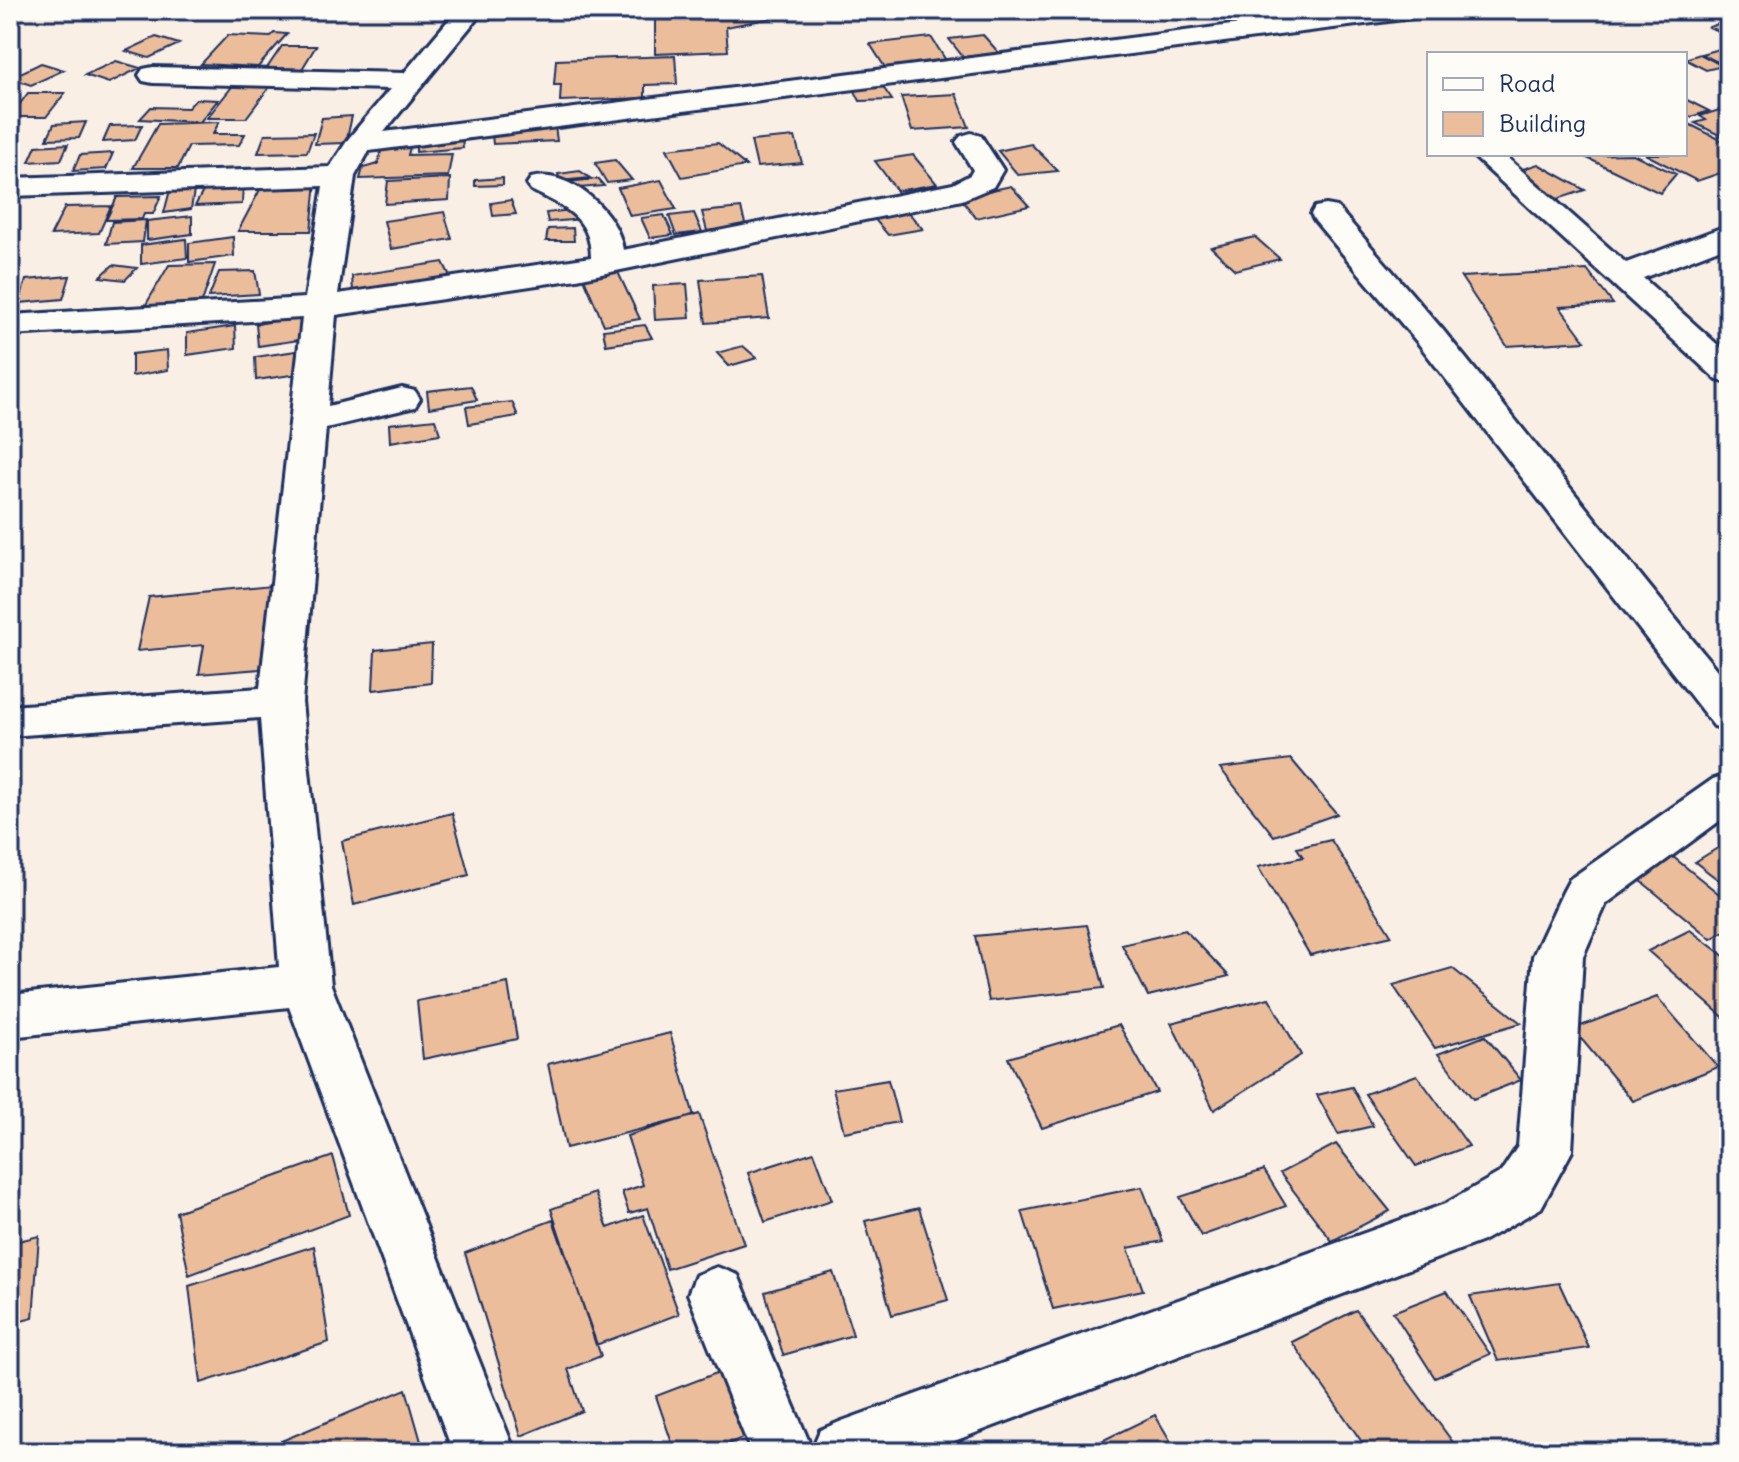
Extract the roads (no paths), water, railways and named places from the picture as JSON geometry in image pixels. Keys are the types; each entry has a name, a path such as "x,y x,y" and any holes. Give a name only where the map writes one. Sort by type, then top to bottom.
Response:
{"street":[{"path":"471,10 350,160 320,307 280,702 306,985 484,1452"},
{"path":"10,187 350,160 942,67 1412,10"},
{"path":"153,75 413,81"},
{"path":"10,325 320,307 607,263 962,191 982,181 988,170 971,142"},
{"path":"1488,156 1729,373"},
{"path":"542,184 580,202 600,222 608,240 607,263"},
{"path":"1326,214 1430,336 1729,715"},
{"path":"1620,276 1729,234"},
{"path":"308,422 402,399"},
{"path":"10,721 280,702"},
{"path":"854,1450 1463,1223 1521,1190 1545,1151 1558,956 1587,892 1729,791"},
{"path":"10,1016 306,985"},
{"path":"717,1294 782,1452"}]}
